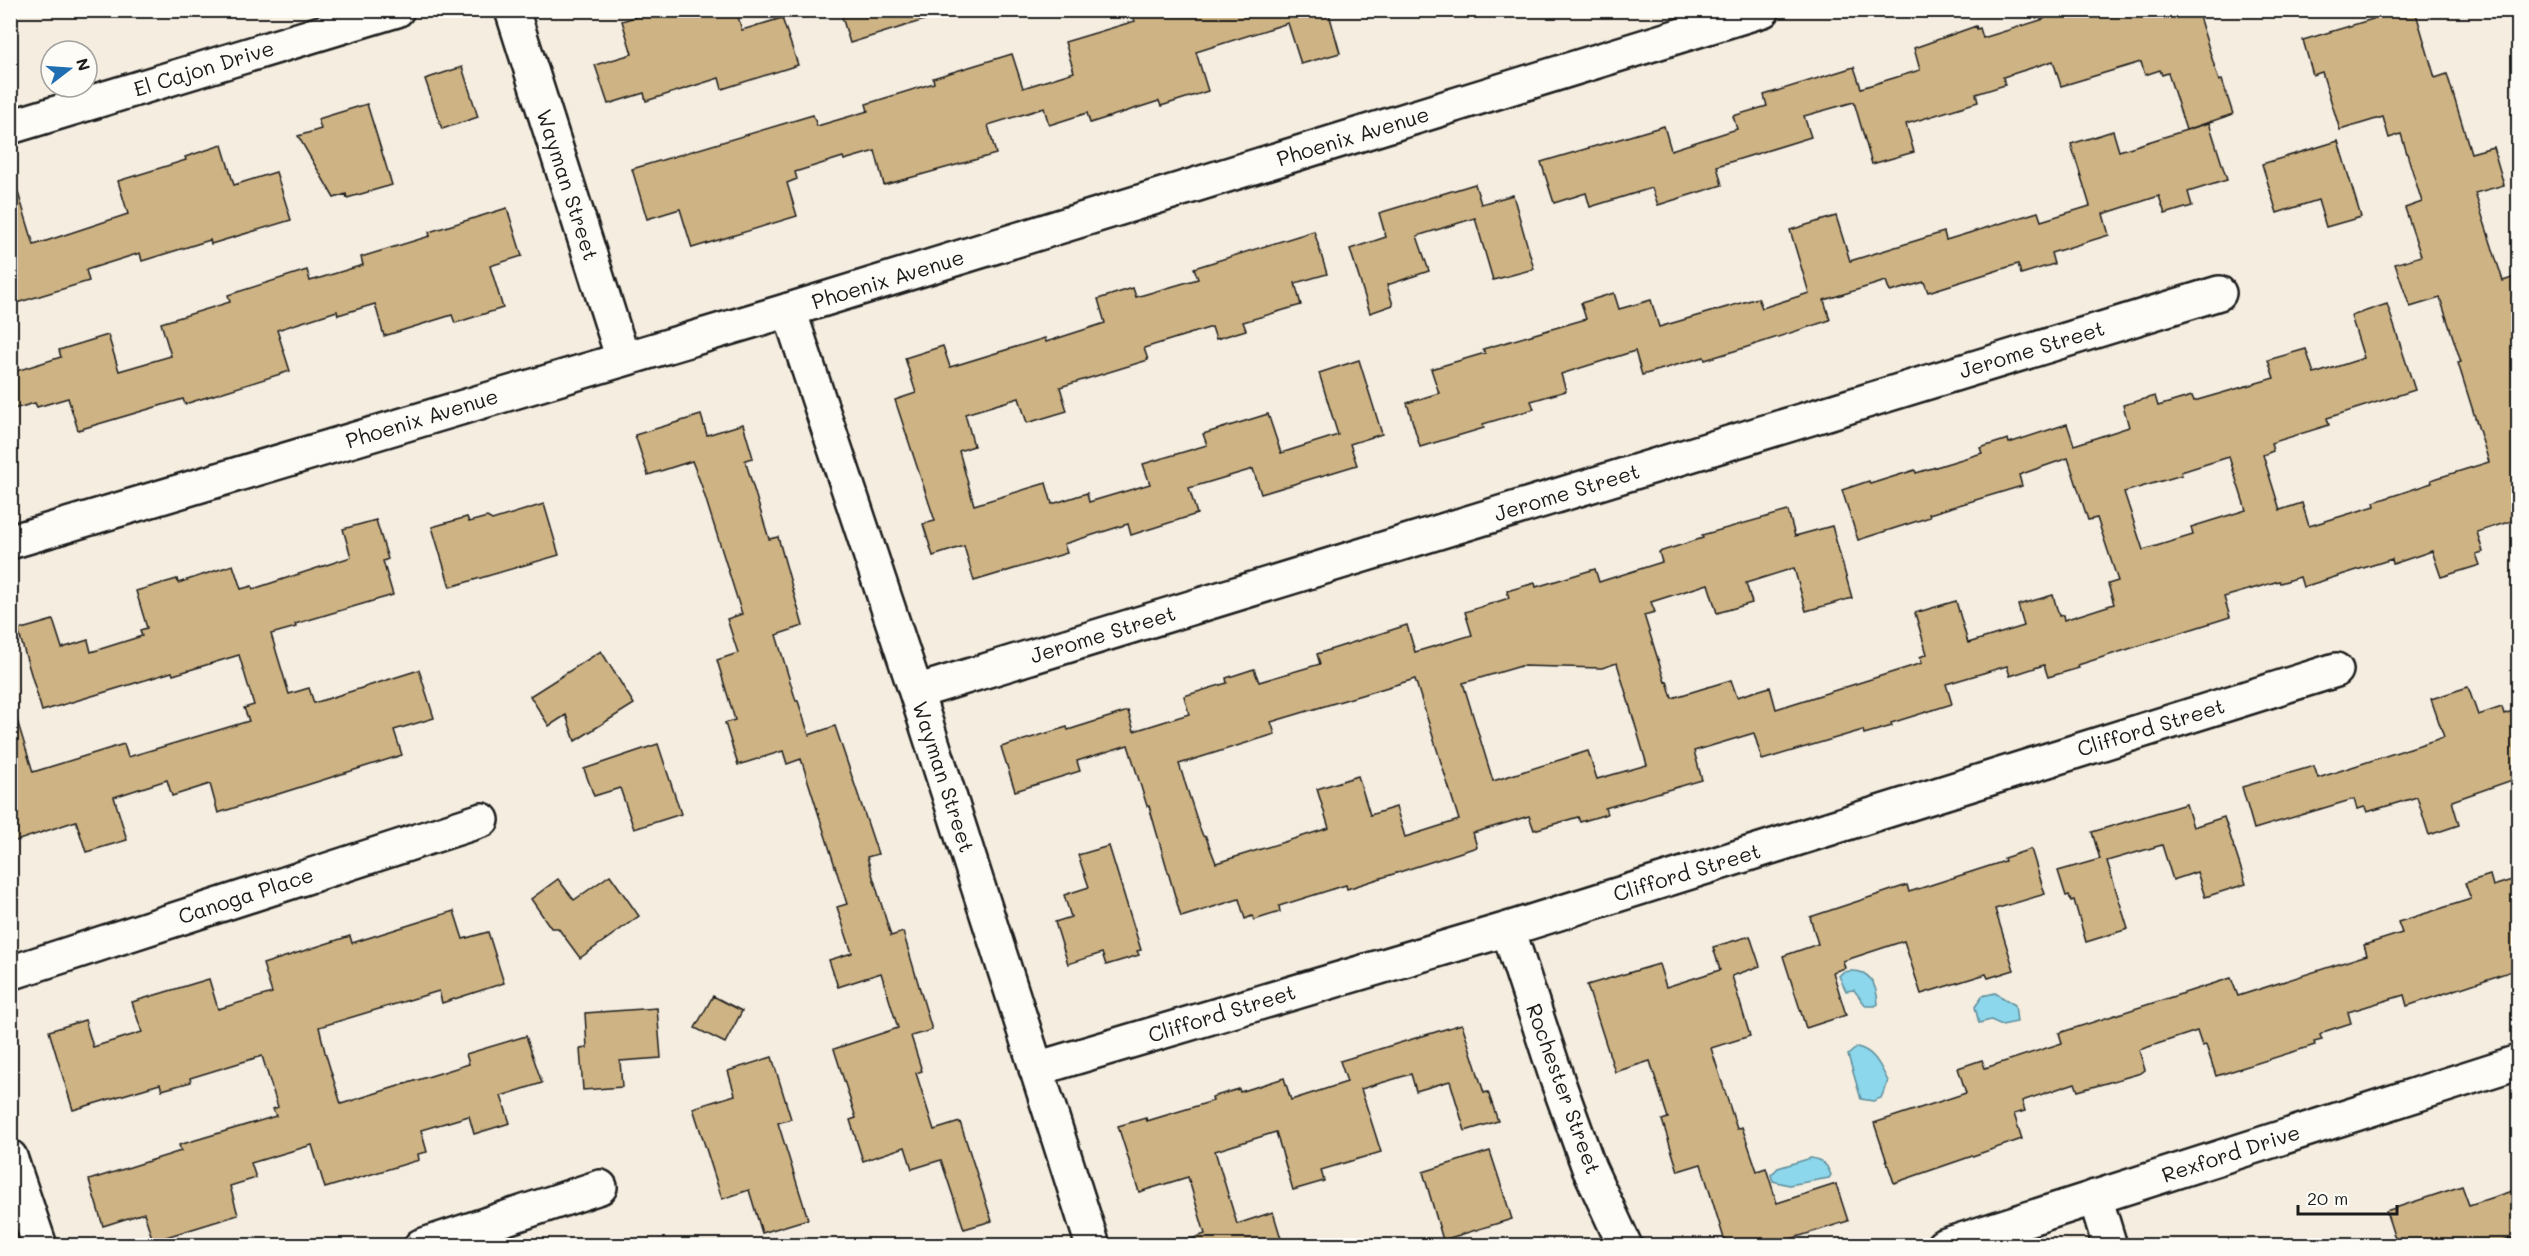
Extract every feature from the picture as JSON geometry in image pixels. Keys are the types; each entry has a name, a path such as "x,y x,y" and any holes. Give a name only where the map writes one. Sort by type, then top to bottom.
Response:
{"street":[{"name":"El Cajon Drive","path":"10,128 397,10"},
{"name":"Wayman Street","path":"512,10 623,359"},
{"name":"Phoenix Avenue","path":"10,542 789,310 1763,10"},
{"name":"Jerome Street","path":"916,692 2218,293"},
{"name":"Wayman Street","path":"789,310 916,692 1093,1245"},
{"name":"Clifford Street","path":"1036,1069 1508,929 2336,670"},
{"name":"Canoga Place","path":"10,973 482,820"},
{"name":"Rochester Street","path":"1508,929 1585,1157 1625,1245"},
{"name":"Rexford Drive","path":"1943,1245 2518,1062"},
{"path":"10,1157 40,1245"},
{"path":"421,1245 600,1187"},
{"path":"2095,1197 2110,1245"}],"water":[{"path":"1843,972 1864,973 1872,980 1878,1004 1866,1006 1854,990 1846,991 1839,976"},
{"path":"1995,993 2015,1005 2017,1022 2002,1025 1991,1020 1979,1023 1975,1007 1982,996"},
{"path":"1857,1047 1873,1056 1888,1081 1881,1098 1873,1101 1861,1099 1848,1055"},
{"path":"1811,1158 1826,1165 1831,1175 1829,1178 1789,1185 1773,1181 1771,1175 1778,1168"}],"building":[{"path":"657,10 736,10 742,30 782,18 798,65 722,89 719,78 646,101 644,93 608,104 595,65 632,54 622,21"},
{"path":"840,10 933,10 934,17 850,43"},
{"path":"1155,10 1328,10 1340,53 1301,64 1288,23 1196,52 1208,91 1161,106 1159,101 1090,123 1087,113 1049,125 1044,108 988,125 996,154 884,185 875,151 844,160 843,157 795,172 797,179 787,183 797,216 692,248 680,209 647,219 632,169 813,115 817,126 868,111 866,104 934,83 933,78 1012,54 1023,88 1074,72 1065,42 1135,21 1133,17"},
{"path":"2041,10 2197,10 2219,81 2222,80 2233,114 2186,130 2168,73 2162,75 2160,70 2145,75 2141,62 2061,86 2053,61 2003,77 2005,85 1976,94 1978,102 1906,124 1914,152 1872,164 1854,102 1804,116 1811,137 1717,166 1722,185 1658,205 1652,188 1590,207 1586,193 1554,203 1541,162 1664,126 1671,150 1737,129 1733,116 1767,106 1764,95 1854,67 1861,88 1920,70 1914,48 1976,26 1977,29 1980,28 1983,38 2044,19"},
{"path":"2370,10 2415,10 2435,78 2447,74 2471,153 2493,147 2504,185 2475,193 2503,281 2518,276 2518,519 2477,532 2483,552 2476,554 2480,565 2441,577 2432,551 2393,564 2392,559 2303,587 2300,577 2280,583 2279,581 2224,597 2230,617 2078,665 2079,668 2048,677 2044,665 2010,676 2007,666 1946,684 1952,704 1891,723 1892,726 1864,734 1863,730 1762,760 1754,733 1694,751 1702,780 1605,808 1607,814 1580,822 1578,817 1534,830 1529,816 1473,833 1477,847 1347,889 1346,885 1279,906 1280,912 1254,920 1252,916 1245,919 1239,899 1181,917 1149,806 1147,806 1128,745 1077,761 1080,771 1015,791 1001,747 1067,727 1068,730 1128,711 1134,731 1189,714 1184,696 1227,683 1226,678 1254,669 1259,682 1320,664 1317,654 1407,625 1415,652 1472,635 1465,612 1509,598 1507,591 1535,583 1536,587 1595,569 1599,582 1662,562 1659,552 1703,538 1702,535 1788,511 1795,536 1832,526 1852,598 1806,611 1794,568 1746,583 1752,603 1717,613 1708,584 1651,602 1655,612 1644,615 1672,698 1731,680 1737,697 1770,687 1776,709 1922,663 1920,657 1927,654 1915,613 1956,601 1968,643 2024,626 2018,605 2053,595 2059,616 2063,615 2064,620 2114,604 2108,584 2118,581 2097,518 2088,520 2068,458 2019,475 2022,486 1929,514 1930,517 1858,540 1842,490 1915,470 1916,473 1982,453 1980,448 2008,439 2009,443 2067,424 2074,445 2129,427 2123,405 2155,396 2158,406 2192,396 2194,401 2274,378 2268,360 2306,349 2314,374 2364,358 2351,316 2387,304 2415,390 2327,418 2329,425 2271,443 2273,451 2263,455 2280,510 2302,503 2309,526 2375,506 2374,502 2432,483 2431,480 2489,462 2440,298 2410,307 2395,264 2421,256 2405,208 2422,202 2401,134 2389,138 2383,117 2340,130 2322,72 2313,75 2303,40 2373,19","holes":["2229,457 2246,510 2191,527 2193,535 2143,550 2124,492 2182,475 2181,472","1617,663 1647,765 1597,779 1588,751 1493,781 1463,683 1521,666 1602,668","1415,679 1459,820 1405,837 1396,807 1370,815 1358,776 1317,789 1329,828 1216,863 1199,826 1179,764 1275,734 1271,722"]},
{"path":"462,67 478,117 442,129 425,79"},
{"path":"367,104 392,185 347,198 346,194 334,198 298,136 321,129 318,119"},
{"path":"2209,123 2227,180 2188,192 2192,206 2165,214 2159,196 2103,214 2109,235 2051,253 2054,264 2021,274 2018,264 1928,292 1924,282 1890,292 1886,281 1824,300 1830,320 1705,360 1704,357 1642,375 1635,351 1561,374 1566,391 1531,401 1534,409 1483,424 1484,428 1420,447 1407,403 1439,393 1431,369 1485,353 1483,349 1586,319 1581,303 1614,293 1619,309 1651,300 1659,327 1758,298 1762,308 1809,293 1790,230 1836,216 1850,261 1944,232 1946,240 2038,212 2041,221 2090,206 2071,144 2113,131 2119,151"},
{"path":"2338,141 2361,217 2326,227 2318,200 2277,213 2262,164"},
{"path":"222,145 234,185 276,172 291,220 211,244 210,240 142,261 140,253 86,270 89,281 10,305 10,190 17,189 34,245 128,214 118,181 186,160 185,157"},
{"path":"1475,184 1481,204 1513,195 1534,269 1493,280 1475,218 1417,236 1429,271 1387,285 1393,305 1370,313 1350,249 1386,237 1379,213"},
{"path":"507,208 522,256 490,266 503,308 455,323 452,315 384,336 375,304 338,315 337,311 277,330 290,371 185,404 183,399 78,430 68,398 37,407 35,403 10,410 10,373 61,357 59,350 108,335 119,371 171,356 161,323 230,302 228,295 307,270 310,281 363,265 361,257 430,236 429,232"},
{"path":"1314,231 1327,274 1295,283 1301,305 1243,322 1246,330 1216,339 1212,327 1144,348 1148,360 1060,387 1067,411 1027,423 1019,398 965,414 974,446 959,451 974,505 1046,483 1052,504 1087,493 1089,502 1150,484 1143,464 1207,445 1203,434 1268,414 1281,453 1338,435 1319,373 1359,360 1382,434 1350,444 1357,465 1261,494 1253,469 1189,488 1197,514 1131,535 1128,524 1064,544 1067,553 974,581 964,546 933,556 923,524 935,521 895,400 916,393 905,358 943,346 950,367 1045,338 1046,342 1105,323 1098,299 1133,288 1136,297 1198,279 1194,268"},
{"path":"701,415 707,435 743,424 753,458 745,460 769,539 778,537 803,626 776,635 796,701 798,701 809,735 835,726 878,854 867,857 891,936 903,932 932,1030 911,1036 922,1071 916,1073 934,1130 960,1122 992,1221 964,1229 941,1160 912,1169 905,1147 863,1161 850,1120 856,1118 834,1049 898,1028 881,973 838,987 829,960 852,953 837,907 847,904 801,759 787,764 783,751 738,765 725,723 735,720 717,660 738,653 727,619 742,614 701,484 692,461 648,475 635,435"},
{"path":"544,504 559,555 450,587 432,527 467,517 469,522 487,517 492,520"},
{"path":"376,520 388,559 383,561 393,595 295,624 296,627 271,634 289,694 309,688 314,703 419,670 434,718 394,730 402,755 218,813 210,784 172,796 167,780 114,797 127,840 86,852 76,821 10,843 10,721 17,720 33,772 124,744 128,757 249,721 244,708 254,705 239,655 173,675 172,672 42,711 18,630 53,620 62,648 88,640 91,652 142,636 140,630 147,628 136,591 177,579 178,583 233,565 241,589 252,586 253,589 351,557 343,529"},
{"path":"601,651 634,704 575,741 566,715 549,726 530,696"},
{"path":"2468,687 2478,715 2502,707 2504,714 2518,709 2518,778 2452,801 2459,825 2429,835 2417,797 2367,812 2365,807 2357,809 2354,799 2254,829 2242,787 2314,766 2318,778 2444,737 2431,699"},
{"path":"658,744 681,814 634,829 620,788 594,796 584,769"},
{"path":"2186,804 2193,827 2224,817 2246,884 2205,897 2197,872 2173,880 2162,845 2107,861 2128,929 2086,942 2074,900 2071,901 2069,895 2066,896 2058,871 2100,859 2092,832"},
{"path":"1109,846 1141,950 1137,951 1139,955 1106,965 1102,953 1068,964 1055,922 1071,917 1064,895 1089,887 1078,855"},
{"path":"2031,849 2045,894 1995,909 2014,970 1988,978 1986,974 1921,994 1904,941 1843,961 1845,968 1833,972 1846,1015 1806,1028 1783,956 1818,944 1810,917 1907,885 1909,892 2005,861 2004,858"},
{"path":"610,875 639,916 580,958 558,928 551,928 531,899 558,879 574,900"},
{"path":"2490,875 2493,886 2518,878 2518,969 2407,1006 2404,995 2348,1012 2351,1023 2326,1031 2320,1035 2322,1040 2314,1042 2315,1045 2216,1076 2206,1045 2202,1046 2197,1031 2139,1050 2145,1070 2141,1073 2078,1091 2075,1083 2022,1101 2025,1111 2014,1114 2022,1139 1894,1183 1874,1123 1966,1093 1958,1068 1982,1060 1985,1068 2062,1043 2059,1033 2231,978 2238,996 2367,955 2364,945 2402,933 2398,922 2471,899 2465,883"},
{"path":"454,911 463,939 488,932 504,983 442,1003 439,991 319,1027 325,1052 341,1104 469,1064 466,1054 526,1036 542,1083 501,1096 510,1123 474,1134 469,1116 421,1130 427,1152 418,1154 419,1160 325,1188 312,1145 251,1163 256,1178 230,1186 238,1215 153,1241 144,1213 103,1226 89,1180 181,1151 179,1145 276,1116 273,1109 278,1107 262,1056 190,1078 191,1082 162,1090 160,1084 73,1110 49,1031 85,1020 93,1047 142,1032 132,1002 209,979 218,1009 272,993 263,964 350,936 352,943"},
{"path":"1750,936 1760,966 1732,976 1750,1036 1711,1048 1737,1129 1742,1127 1757,1171 1766,1168 1777,1203 1836,1184 1848,1221 1771,1245 1726,1245 1701,1164 1678,1171 1662,1120 1668,1118 1650,1061 1615,1072 1587,985 1659,964 1666,987 1720,970 1713,947"},
{"path":"713,996 742,1011 725,1043 695,1028"},
{"path":"657,1008 661,1058 620,1061 622,1087 583,1090 580,1049 587,1048 585,1013"},
{"path":"1462,1024 1484,1093 1488,1092 1498,1121 1465,1131 1450,1081 1416,1091 1411,1074 1361,1089 1381,1152 1321,1170 1324,1181 1293,1190 1276,1132 1215,1151 1237,1224 1273,1212 1283,1245 1188,1245 1188,1240 1205,1234 1188,1177 1139,1192 1118,1126 1146,1118 1147,1121 1213,1101 1212,1097 1239,1089 1240,1092 1284,1078 1291,1100 1347,1082 1340,1061"},
{"path":"772,1057 791,1119 778,1123 808,1219 762,1233 749,1190 722,1199 693,1108 735,1095 728,1071"},
{"path":"1490,1151 1512,1219 1443,1240 1423,1172"},
{"path":"2462,1186 2469,1205 2518,1189 2518,1236 2492,1245 2397,1245 2386,1211"}]}
